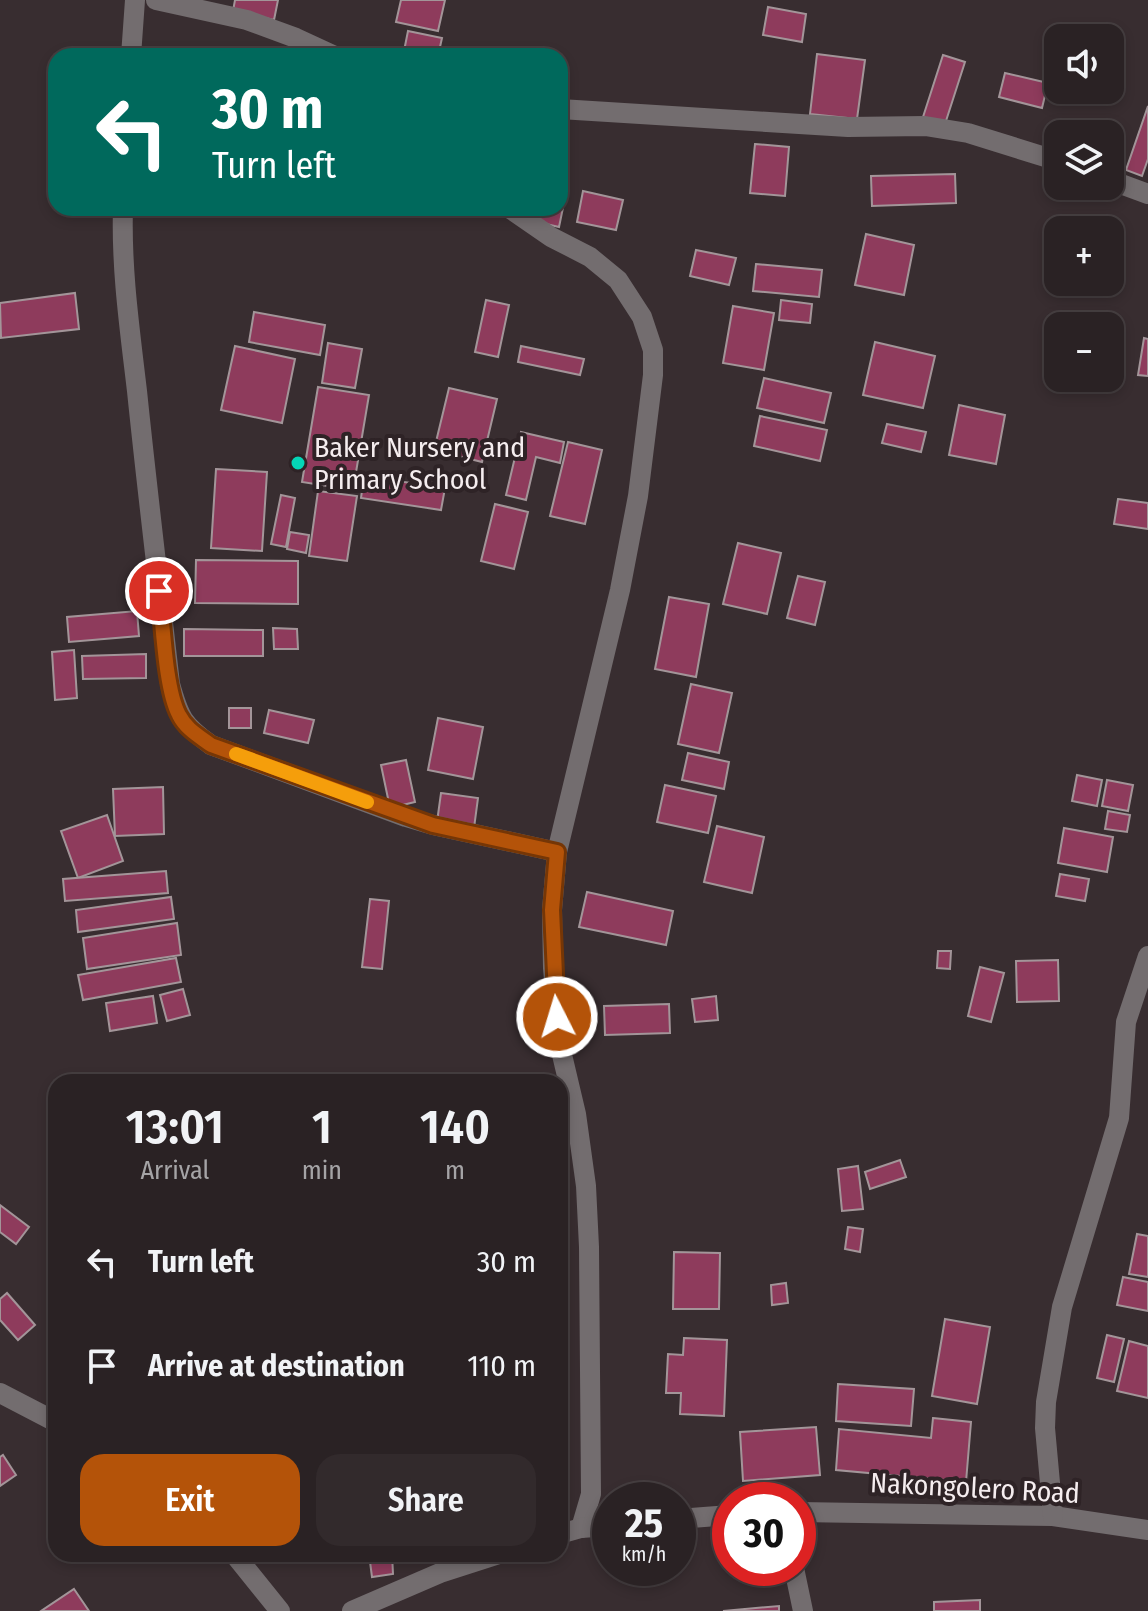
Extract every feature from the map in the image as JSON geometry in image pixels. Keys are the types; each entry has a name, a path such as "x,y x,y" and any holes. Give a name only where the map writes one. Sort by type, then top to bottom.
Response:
{"street":[{"path":"132,48 135,0"},
{"path":"156,0 247,20 318,48"},
{"path":"568,110 848,127 925,126 968,133 1044,157"},
{"path":"1124,185 1148,194"},
{"path":"123,216 130,326 148,499 170,684 178,714 189,729 211,745 406,817 557,852"},
{"path":"521,216 551,237 590,257 618,280 642,317 653,350 649,412 633,524 557,852 552,910 553,968 559,1042 567,1074"},
{"path":"1053,1516 1045,1428 1046,1402 1062,1307 1119,1118 1126,1022 1148,956"},
{"path":"568,1080 586,1186 589,1247 591,1494 581,1528"},
{"path":"0,1393 48,1418"},
{"name":"Nakongolero Road","path":"816,1512 1053,1516 1148,1530"},
{"path":"568,1532 592,1527"},
{"path":"240,1562 280,1611"},
{"path":"352,1611 440,1573 474,1562"},
{"path":"798,1586 803,1611"}],"building":[{"path":"235,0 278,0 274,20 233,11"},
{"path":"401,0 445,0 438,31 396,22"},
{"path":"768,7 806,14 802,42 763,35"},
{"path":"408,31 442,38 440,48 405,48"},
{"path":"817,54 865,60 857,119 810,114"},
{"path":"943,55 965,62 945,124 923,117"},
{"path":"1005,73 1044,82 1042,108 999,97"},
{"path":"1148,106 1148,159 1142,176 1126,170"},
{"path":"755,144 789,147 785,196 750,193"},
{"path":"955,174 956,203 872,206 871,176"},
{"path":"583,191 623,200 616,230 577,222"},
{"path":"530,216 561,216 559,227 529,220"},
{"path":"866,234 914,245 904,295 855,285"},
{"path":"696,250 736,258 729,285 690,276"},
{"path":"756,264 822,270 819,297 753,291"},
{"path":"75,293 79,329 1,338 0,303"},
{"path":"486,300 509,305 498,357 475,352"},
{"path":"781,300 812,304 810,323 779,320"},
{"path":"733,306 774,313 764,370 723,363"},
{"path":"254,312 325,325 320,355 249,342"},
{"path":"1144,338 1148,339 1148,376 1138,375"},
{"path":"875,342 935,356 923,408 863,395"},
{"path":"328,343 362,349 355,388 322,383"},
{"path":"235,346 295,359 282,423 221,410"},
{"path":"521,346 584,359 580,375 518,362"},
{"path":"764,378 831,393 824,423 757,408"},
{"path":"318,387 369,395 353,490 302,482"},
{"path":"449,388 497,399 482,462 434,450"},
{"path":"959,405 1005,415 996,464 949,455"},
{"path":"760,416 827,430 820,461 754,446"},
{"path":"887,424 926,432 921,452 882,443"},
{"path":"521,432 564,442 560,463 536,457 526,500 506,495"},
{"path":"568,442 602,450 585,524 550,516"},
{"path":"216,469 267,472 262,551 211,548"},
{"path":"364,476 445,488 441,510 361,498"},
{"path":"318,491 357,496 347,561 309,556"},
{"path":"281,495 295,498 286,547 271,544"},
{"path":"1118,499 1148,503 1148,529 1114,524"},
{"path":"495,504 528,512 514,569 481,561"},
{"path":"290,532 309,535 306,553 287,549"},
{"path":"738,543 781,553 767,614 723,604"},
{"path":"196,560 298,561 298,604 195,603"},
{"path":"798,576 825,582 815,625 787,618"},
{"path":"669,597 709,604 696,677 655,669"},
{"path":"137,611 139,636 69,642 67,617"},
{"path":"273,628 297,629 298,649 274,649"},
{"path":"184,629 263,630 263,656 184,656"},
{"path":"74,650 77,698 55,700 52,652"},
{"path":"146,654 146,678 83,679 82,656"},
{"path":"691,684 732,693 719,753 678,744"},
{"path":"229,708 251,708 251,728 229,728"},
{"path":"269,710 314,720 308,743 264,733"},
{"path":"438,718 483,727 473,779 428,770"},
{"path":"688,753 729,762 724,789 682,780"},
{"path":"406,760 415,802 390,808 381,765"},
{"path":"1077,775 1102,780 1097,806 1072,801"},
{"path":"1107,780 1133,785 1128,811 1102,806"},
{"path":"665,785 716,796 708,833 657,822"},
{"path":"163,787 164,834 115,836 113,789"},
{"path":"441,793 478,798 474,828 437,822"},
{"path":"1108,811 1130,815 1127,832 1105,829"},
{"path":"107,815 123,861 78,878 61,831"},
{"path":"717,826 764,837 752,893 704,882"},
{"path":"1064,828 1113,837 1107,872 1058,863"},
{"path":"166,871 168,893 65,901 63,879"},
{"path":"1060,874 1089,879 1085,901 1056,896"},
{"path":"587,892 673,911 666,945 579,927"},
{"path":"171,897 174,919 78,932 76,910"},
{"path":"370,899 389,901 382,969 362,967"},
{"path":"177,923 181,955 87,969 83,938"},
{"path":"938,951 951,951 950,969 937,968"},
{"path":"176,958 181,982 83,1000 78,975"},
{"path":"1058,960 1059,1001 1017,1002 1016,961"},
{"path":"980,967 1004,973 991,1022 968,1016"},
{"path":"183,989 190,1015 167,1021 160,995"},
{"path":"153,996 157,1023 110,1031 106,1003"},
{"path":"716,996 718,1020 695,1022 692,999"},
{"path":"669,1004 670,1033 605,1035 604,1006"},
{"path":"900,1160 906,1177 870,1189 865,1172"},
{"path":"858,1166 863,1209 842,1211 838,1169"},
{"path":"0,1205 29,1227 16,1244 0,1232"},
{"path":"848,1227 863,1229 860,1252 845,1249"},
{"path":"1137,1234 1148,1236 1148,1277 1129,1274"},
{"path":"674,1252 720,1253 719,1309 673,1309"},
{"path":"1123,1277 1148,1282 1148,1311 1117,1305"},
{"path":"786,1283 788,1303 772,1305 771,1285"},
{"path":"7,1293 35,1325 18,1340 0,1320 0,1299"},
{"path":"945,1319 990,1327 977,1404 932,1396"},
{"path":"1107,1335 1124,1339 1114,1382 1097,1378"},
{"path":"684,1338 727,1340 724,1416 680,1414 681,1393 666,1393 668,1354 683,1355"},
{"path":"1129,1341 1148,1346 1148,1398 1117,1391"},
{"path":"838,1384 914,1389 911,1426 836,1421"},
{"path":"933,1418 971,1422 966,1482 836,1470 839,1429 931,1438"},
{"path":"816,1427 820,1475 743,1481 740,1432"},
{"path":"3,1455 16,1475 0,1486 0,1457"},
{"path":"370,1562 392,1562 393,1574 372,1577"},
{"path":"74,1589 89,1611 41,1611"},
{"path":"980,1600 980,1611 934,1611 934,1602"},
{"path":"779,1606 779,1611 723,1611"}],"slow traffic":[{"path":"236,754 367,802"}],"place":[{"name":"Baker Nursery and Primary School","path":"298,463"}],"route":[{"path":"159,591 170,684 178,714 189,729 211,745 321,783 406,817 557,852 552,910 557,1017"}]}
